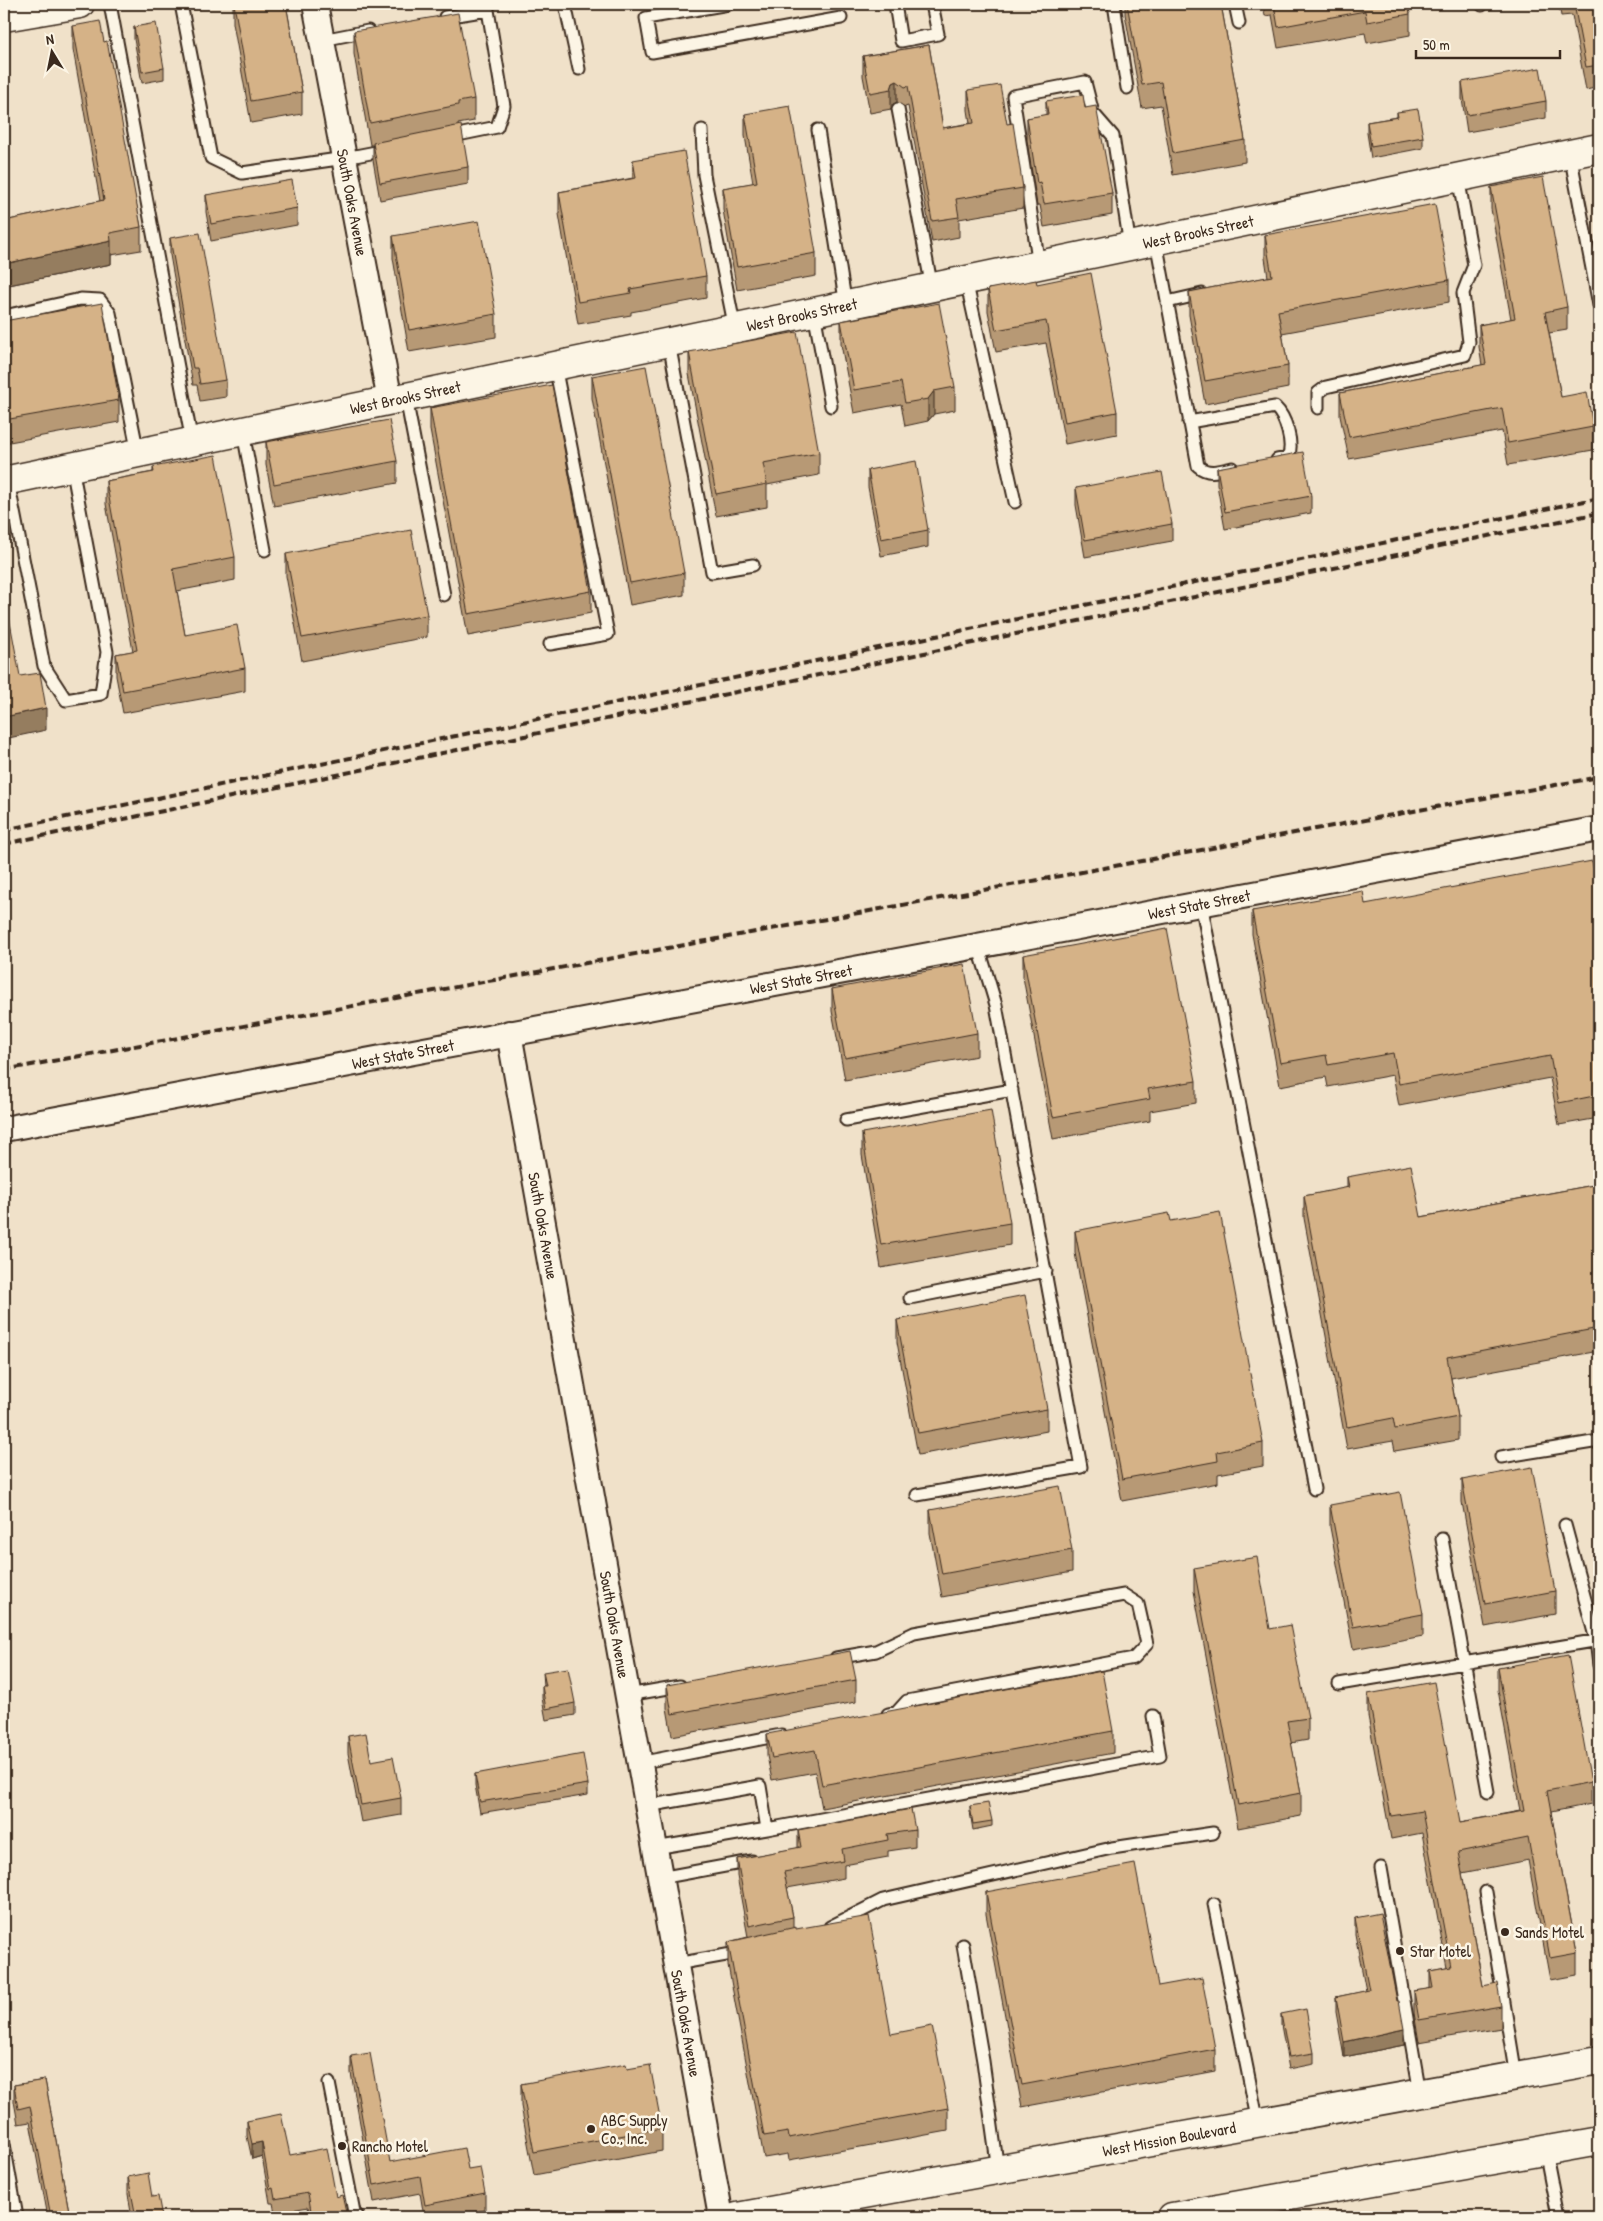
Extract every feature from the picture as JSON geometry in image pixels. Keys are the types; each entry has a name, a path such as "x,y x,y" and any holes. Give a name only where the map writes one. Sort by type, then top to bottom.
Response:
{"street":[{"path":"4,17 80,4"},
{"name":"South Oaks Avenue","path":"315,4 345,158 398,399"},
{"name":"West Brooks Street","path":"6,480 1599,148"},
{"name":"West State Street","path":"4,1128 1599,828"},
{"name":"South Oaks Avenue","path":"509,1033 721,2217"},
{"name":"West Mission Boulevard","path":"737,2217 1599,2061"},
{"path":"1172,2217 1599,2141"}],"lane":[{"path":"110,4 192,442"},
{"path":"181,4 211,158 242,173 345,158 395,148"},
{"path":"565,4 579,69"},
{"path":"729,4 646,18 652,52 841,18"},
{"path":"894,4 901,42 938,34 932,4"},
{"path":"1117,4 1127,88"},
{"path":"1235,4 1239,23"},
{"path":"429,20 487,7 504,106 498,127 432,140"},
{"path":"322,40 381,29"},
{"path":"1039,265 1013,96 1085,82 1093,113 1113,136 1143,243 1167,302 1198,466 1203,471 1212,472 1240,467"},
{"path":"898,109 932,288"},
{"path":"702,130 704,175 735,329"},
{"path":"818,130 846,306"},
{"path":"1570,154 1599,305"},
{"path":"1318,408 1318,393 1326,387 1465,355 1469,342 1463,294 1474,265 1458,177"},
{"path":"966,280 1014,502"},
{"path":"1167,302 1214,292"},
{"path":"4,316 81,299 100,300 110,313 138,453"},
{"path":"814,312 831,406"},
{"path":"669,343 712,572 753,565"},
{"path":"550,644 608,634 555,366"},
{"path":"398,399 444,595"},
{"path":"1189,422 1275,407 1284,414 1290,451 1288,458 1268,461"},
{"path":"243,432 265,550"},
{"path":"6,480 44,666 66,700 101,694 107,652 72,467"},
{"path":"1201,903 1314,1489"},
{"path":"917,1496 1081,1467 996,1005 978,945"},
{"path":"846,1120 1012,1090"},
{"path":"910,1298 1046,1271"},
{"path":"1500,1457 1599,1440"},
{"path":"1565,1525 1597,1640 1599,1665"},
{"path":"1442,1539 1463,1663 1488,1792"},
{"path":"827,1660 876,1651 914,1633 1095,1600 1124,1595 1138,1604 1147,1644 1134,1658 907,1701 897,1712 878,1716"},
{"path":"1339,1684 1597,1640"},
{"path":"628,1695 690,1684"},
{"path":"655,1848 1160,1756 1153,1716"},
{"path":"640,1763 790,1733"},
{"path":"647,1806 760,1786 767,1829"},
{"path":"822,1931 883,1900 1112,1848 1213,1833"},
{"path":"660,1878 760,1860"},
{"path":"1381,1868 1420,2093"},
{"path":"1486,1892 1516,2076"},
{"path":"1214,1904 1258,2123"},
{"path":"963,1945 983,2061 998,2170"},
{"path":"676,1964 759,1949"},
{"path":"329,2083 354,2212 358,2217"},
{"path":"4,2144 17,2217"},
{"path":"1545,2150 1558,2217"}],"building":[{"path":"234,4 286,4 302,92 251,101"},
{"path":"1127,4 1221,4 1245,140 1173,153 1161,82 1142,85"},
{"path":"1274,4 1408,4 1410,14 1367,22 1365,11 1278,27"},
{"path":"1574,4 1599,4 1599,65 1586,67"},
{"path":"458,13 474,99 458,102 458,105 370,123 354,31"},
{"path":"100,21 104,42 107,41 141,227 110,233 111,241 4,264 4,221 104,200 73,26"},
{"path":"156,23 164,68 142,72 134,27"},
{"path":"929,45 943,128 974,123 968,90 1000,85 1007,124 1013,123 1023,188 956,199 959,217 932,221 908,86 905,87 897,81 893,83 891,89 870,93 863,56"},
{"path":"1540,68 1546,101 1467,115 1462,82"},
{"path":"1083,95 1085,108 1096,106 1112,193 1044,204 1040,182 1037,183 1027,118 1048,114 1046,101"},
{"path":"790,106 816,253 737,267 723,188 757,182 745,114"},
{"path":"1418,109 1423,137 1371,146 1367,122 1398,117 1397,112"},
{"path":"461,125 468,167 380,183 373,143"},
{"path":"684,151 706,276 630,289 631,293 578,302 559,192 636,178 633,160"},
{"path":"1543,177 1567,307 1545,312 1561,397 1587,392 1593,427 1508,443 1502,408 1349,437 1340,393 1486,364 1479,325 1515,318 1491,187"},
{"path":"292,180 297,208 211,224 206,195"},
{"path":"1435,204 1449,280 1278,311 1288,366 1205,381 1189,292 1272,276 1265,235"},
{"path":"479,221 496,314 409,330 393,236"},
{"path":"200,233 226,380 200,384 197,368 193,368 170,238"},
{"path":"1091,273 1117,412 1065,422 1046,321 996,330 988,289 1036,280 1037,284"},
{"path":"102,303 119,400 4,420 4,321"},
{"path":"939,303 955,387 934,391 928,399 905,403 901,382 854,390 841,321"},
{"path":"797,332 819,453 763,463 767,484 716,494 689,352"},
{"path":"646,366 684,573 630,583 592,376"},
{"path":"552,385 591,591 468,614 430,408"},
{"path":"389,420 397,461 274,484 266,442"},
{"path":"1303,452 1311,496 1225,512 1217,468"},
{"path":"216,455 235,557 173,569 185,635 237,625 245,668 123,691 116,654 137,650 106,481 154,472 153,467"},
{"path":"916,461 928,530 881,539 868,470"},
{"path":"1162,472 1172,524 1085,540 1076,488"},
{"path":"411,530 427,615 302,638 286,554"},
{"path":"4,590 20,676 40,673 46,708 4,717"},
{"path":"1592,861 1599,898 1599,1095 1559,1103 1550,1056 1399,1084 1393,1053 1328,1065 1326,1055 1280,1063 1252,911 1363,891 1365,904"},
{"path":"1167,928 1196,1081 1148,1089 1150,1099 1053,1117 1023,955"},
{"path":"964,964 977,1033 845,1058 832,989"},
{"path":"991,1110 1010,1223 881,1245 862,1133"},
{"path":"1411,1165 1421,1217 1599,1184 1599,1328 1447,1357 1458,1417 1395,1429 1393,1418 1347,1427 1304,1196 1349,1187 1347,1177"},
{"path":"1220,1212 1263,1443 1217,1452 1218,1461 1122,1479 1075,1231 1169,1213 1171,1221"},
{"path":"1025,1295 1047,1409 918,1433 897,1320"},
{"path":"1532,1467 1555,1591 1485,1604 1462,1480"},
{"path":"1060,1486 1072,1550 942,1574 930,1510"},
{"path":"1400,1492 1423,1614 1353,1627 1330,1505"},
{"path":"1257,1557 1270,1629 1290,1625 1308,1718 1287,1721 1301,1793 1238,1805 1194,1568"},
{"path":"850,1651 856,1680 672,1714 667,1685"},
{"path":"1568,1655 1591,1782 1547,1791 1577,1953 1550,1958 1528,1838 1458,1852 1483,1986 1497,1983 1501,2006 1419,2020 1414,1991 1433,1988 1430,1971 1451,1967 1422,1811 1391,1816 1368,1694 1434,1682 1460,1822 1524,1811 1498,1668"},
{"path":"568,1668 575,1703 546,1709 542,1686 546,1686 543,1672"},
{"path":"1102,1671 1113,1731 822,1785 815,1750 772,1758 767,1734"},
{"path":"366,1733 371,1761 393,1757 401,1798 361,1805 348,1736"},
{"path":"583,1754 588,1784 480,1802 475,1774"},
{"path":"988,1803 992,1821 973,1824 970,1806"},
{"path":"911,1809 915,1830 887,1834 888,1840 842,1849 844,1861 784,1872 793,1917 749,1926 737,1859 801,1847 798,1830"},
{"path":"1135,1864 1158,1986 1202,1978 1215,2049 1022,2085 986,1892"},
{"path":"1380,1913 1404,2029 1344,2042 1336,1997 1369,1990 1355,1918"},
{"path":"869,1916 891,2034 932,2026 948,2108 789,2138 788,2132 764,2136 728,1942 796,1927 796,1929"},
{"path":"1306,2009 1314,2053 1289,2057 1281,2014"},
{"path":"370,2053 390,2162 464,2148 468,2169 480,2167 485,2193 425,2205 420,2176 374,2185 351,2056"},
{"name":"ABC Supply Co., Inc.","path":"626,2064 627,2069 650,2065 662,2128 534,2152 521,2084"},
{"path":"45,2080 70,2217 51,2217 30,2106 18,2109 14,2085"},
{"path":"281,2114 290,2155 327,2148 336,2197 342,2195 347,2217 312,2217 308,2193 275,2199 273,2188 270,2189 262,2142 252,2144 247,2121"},
{"path":"148,2173 152,2197 158,2196 162,2217 136,2217 128,2177"}],"railway":[{"path":"4,830 1599,498"},
{"path":"4,844 1599,513"},
{"path":"4,1070 1599,777"}],"place":[{"name":"Sands Motel","path":"1505,1932"},
{"name":"Star Motel","path":"1400,1951"},
{"name":"ABC Supply Co., Inc.","path":"591,2129"},
{"name":"Rancho Motel","path":"342,2146"}]}
